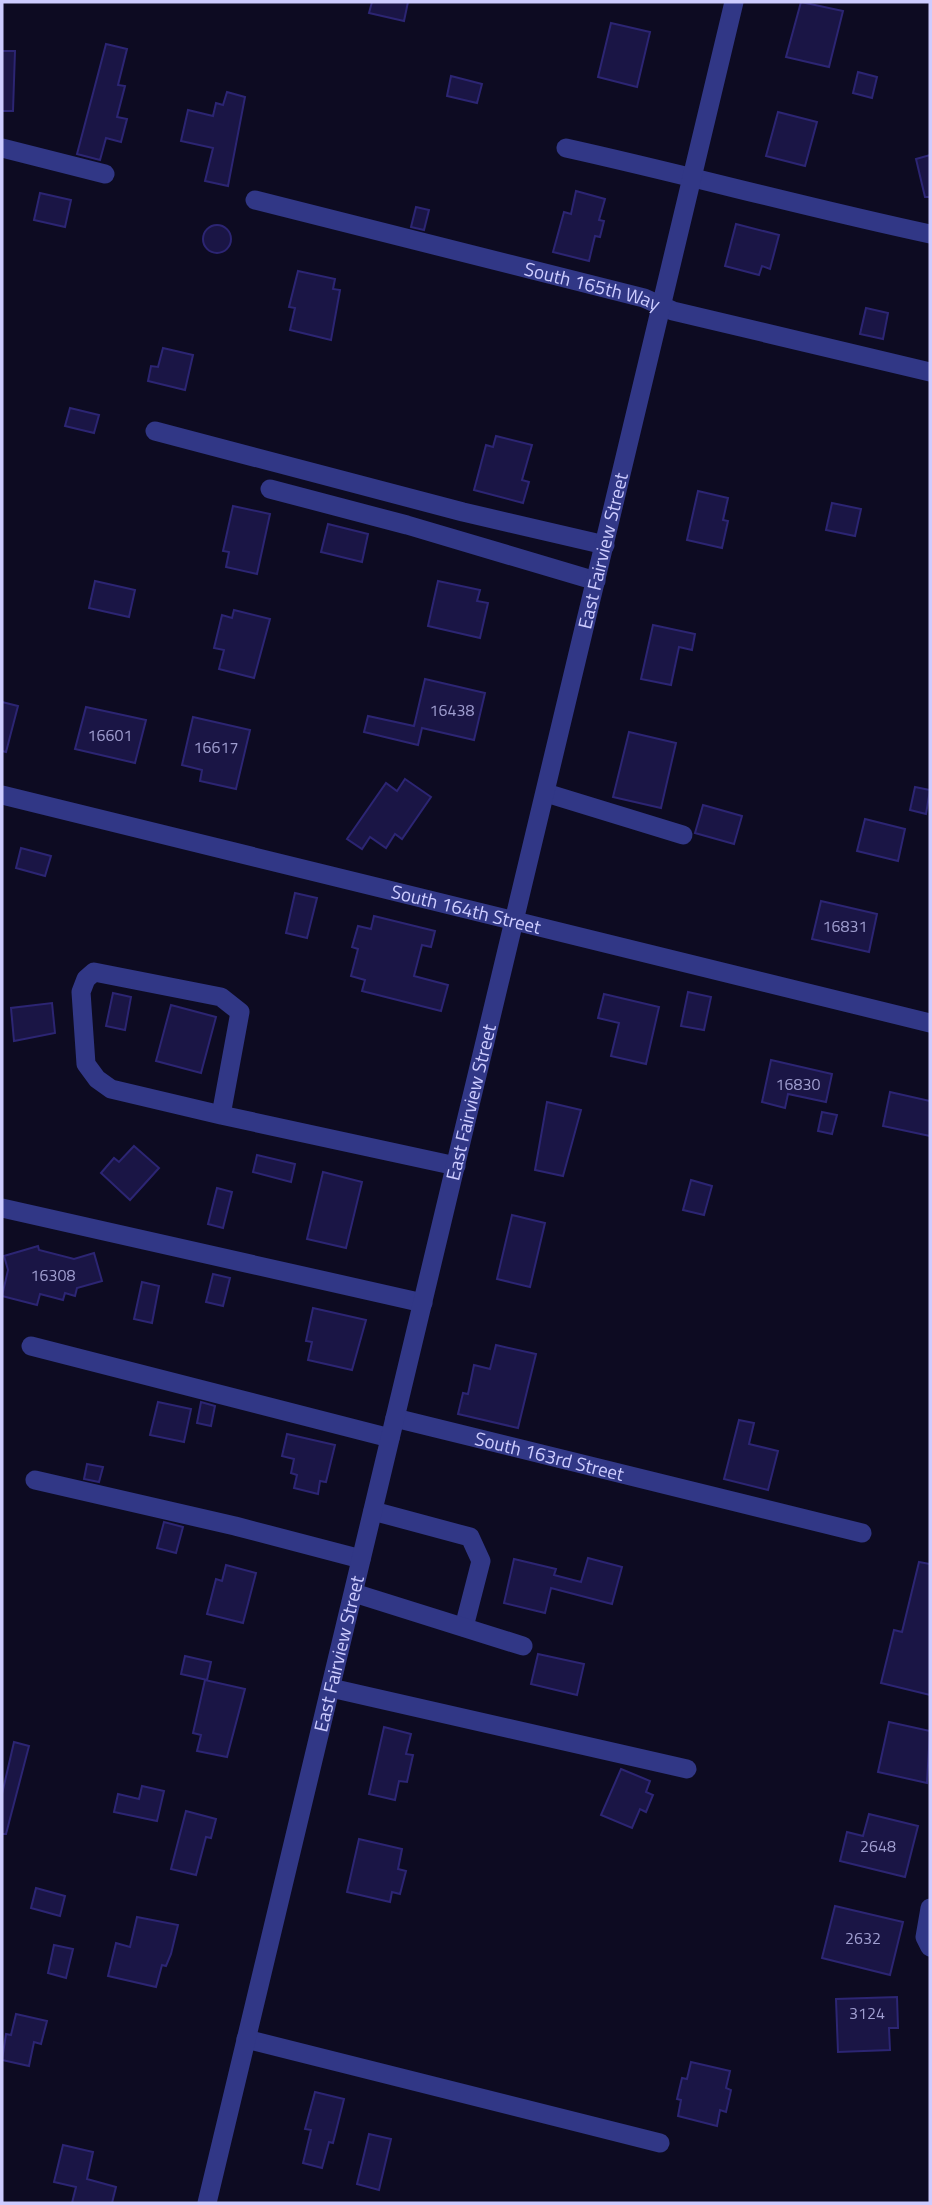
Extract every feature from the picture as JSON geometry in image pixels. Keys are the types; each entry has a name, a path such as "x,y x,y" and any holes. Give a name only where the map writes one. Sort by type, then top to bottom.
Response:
{"street":[{"name":"East Fairview Street","path":"207,2203 734,2"},
{"path":"2,148 106,174"},
{"path":"566,148 693,176 841,216 930,234"},
{"name":"South 165th Way","path":"255,200 645,298 662,306 930,372"},
{"path":"155,430 463,512 605,545"},
{"path":"270,489 441,535 596,581"},
{"path":"545,793 683,835"},
{"name":"South 164th Street","path":"2,794 930,1023"},
{"path":"221,1115 240,1012 221,997 94,972 86,979 81,992 86,1064 97,1079 111,1089 221,1115 456,1166"},
{"path":"2,1208 423,1303"},
{"path":"31,1346 390,1438"},
{"name":"South 163rd Street","path":"396,1418 862,1533"},
{"path":"34,1480 235,1526 361,1559"},
{"path":"373,1511 470,1537 481,1561 464,1627"},
{"path":"354,1593 523,1646"},
{"path":"331,1688 687,1769"},
{"path":"929,1946 925,1937 930,1908"},
{"path":"246,2039 660,2143"}],"building":[{"path":"372,2 408,2 404,21 369,13"},
{"path":"801,2 843,11 829,67 786,57"},
{"path":"611,23 650,32 637,87 598,77"},
{"path":"106,44 127,49 118,85 125,86 117,117 127,119 121,142 106,138 100,160 77,154"},
{"path":"2,51 15,51 13,111 2,111"},
{"path":"858,72 877,77 872,98 853,93"},
{"path":"451,76 482,84 477,103 447,96"},
{"path":"227,92 245,97 228,186 205,181 213,148 181,141 188,110 213,116 216,103 223,105"},
{"path":"778,112 817,122 805,166 766,156"},
{"path":"930,155 930,197 925,197 916,159"},
{"path":"576,191 605,199 599,220 604,221 600,237 595,236 589,261 553,252 564,212 571,214"},
{"path":"40,193 71,200 65,227 34,220"},
{"path":"416,207 429,210 424,230 411,227"},
{"path":"736,224 779,235 770,269 762,266 759,275 725,266"},
{"path":"217,225 227,229 231,239 227,249 217,253 207,249 203,239 207,229"},
{"path":"298,271 335,279 333,289 340,290 331,340 290,330 295,308 289,307"},
{"path":"866,308 888,313 883,339 860,334"},
{"path":"163,348 193,355 185,390 148,381 151,366 158,367"},
{"path":"70,408 99,415 94,433 65,426"},
{"path":"496,436 532,445 522,480 529,482 523,503 474,490 486,445 493,447"},
{"path":"698,491 728,498 723,520 728,521 722,548 687,540"},
{"path":"832,503 861,509 855,536 826,530"},
{"path":"233,506 270,514 257,574 226,567 229,552 223,551"},
{"path":"328,524 368,534 362,562 321,552"},
{"path":"95,581 135,590 129,617 89,608"},
{"path":"438,581 480,590 477,601 488,603 480,638 428,626"},
{"path":"234,610 270,619 254,678 219,669 224,650 214,648 222,615 232,618"},
{"path":"653,625 695,634 692,650 679,647 671,685 641,679"},
{"path":"425,679 485,693 474,740 422,728 418,745 364,732 368,716 414,726"},
{"path":"2,702 18,706 6,752 2,751"},
{"path":"86,707 146,720 135,763 75,749"},
{"path":"193,717 250,730 236,789 200,781 202,770 182,765"},
{"path":"629,732 676,743 661,808 613,797"},
{"path":"405,779 431,797 402,839 395,834 386,848 370,837 362,849 347,839 386,783 397,791"},
{"path":"915,787 930,790 926,814 910,810"},
{"path":"703,805 742,816 734,844 695,833"},
{"path":"865,819 905,829 898,861 857,851"},
{"path":"21,848 51,856 45,876 16,868"},
{"path":"295,893 317,898 307,938 286,933"},
{"path":"821,901 877,914 869,952 812,939"},
{"path":"374,916 435,931 431,947 422,945 414,976 448,985 441,1011 362,991 365,980 351,976 358,949 352,947 358,926 371,929"},
{"path":"688,992 711,997 704,1030 681,1026"},
{"path":"113,993 131,997 125,1030 106,1026"},
{"path":"604,994 659,1007 646,1064 611,1056 619,1023 598,1018"},
{"path":"52,1003 55,1033 14,1041 11,1008"},
{"path":"171,1005 216,1017 201,1073 156,1061"},
{"path":"771,1060 832,1074 826,1102 788,1094 785,1108 762,1102"},
{"path":"890,1092 930,1101 930,1136 883,1126"},
{"path":"547,1102 581,1110 563,1176 535,1170"},
{"path":"822,1112 837,1115 832,1134 818,1131"},
{"path":"134,1146 159,1168 130,1200 101,1173 114,1158 119,1162"},
{"path":"257,1155 295,1164 291,1182 253,1172"},
{"path":"323,1172 362,1182 346,1248 307,1239"},
{"path":"691,1180 712,1186 704,1215 683,1210"},
{"path":"217,1188 232,1192 223,1228 208,1224"},
{"path":"512,1215 545,1223 530,1287 497,1279"},
{"path":"38,1246 39,1250 74,1259 94,1253 102,1281 77,1288 75,1296 65,1293 63,1300 40,1294 37,1305 2,1296 8,1270 4,1256"},
{"path":"213,1274 230,1278 223,1306 206,1302"},
{"path":"142,1282 159,1286 152,1323 134,1319"},
{"path":"313,1308 366,1320 352,1370 308,1360 312,1342 306,1341"},
{"path":"496,1345 536,1354 518,1428 458,1414 463,1393 468,1394 474,1365 490,1369"},
{"path":"158,1402 191,1409 184,1442 150,1435"},
{"path":"201,1402 215,1406 211,1426 197,1423"},
{"path":"739,1420 754,1423 749,1444 778,1451 768,1490 724,1479"},
{"path":"287,1434 335,1445 326,1482 320,1481 318,1494 294,1488 297,1475 291,1473 294,1459 282,1456"},
{"path":"87,1464 103,1467 99,1482 84,1479"},
{"path":"164,1522 183,1527 176,1553 157,1548"},
{"path":"588,1558 622,1567 612,1604 551,1588 545,1613 504,1603 514,1559 556,1569 554,1575 581,1582"},
{"path":"919,1562 930,1564 930,1695 881,1683 894,1630 902,1632"},
{"path":"226,1565 256,1573 243,1623 207,1614 216,1579 222,1581"},
{"path":"538,1654 584,1664 577,1695 531,1684"},
{"path":"185,1656 211,1662 207,1680 181,1674"},
{"path":"205,1680 245,1689 227,1757 197,1751 201,1735 193,1733"},
{"path":"889,1722 930,1731 927,1783 878,1772"},
{"path":"384,1727 411,1734 406,1754 413,1755 407,1782 399,1781 395,1800 369,1794"},
{"path":"14,1742 29,1746 6,1834 2,1834 2,1794"},
{"path":"621,1769 650,1781 646,1792 653,1795 646,1812 640,1809 632,1828 601,1815"},
{"path":"142,1786 164,1791 157,1821 114,1812 118,1794 139,1799"},
{"path":"186,1811 216,1819 211,1838 206,1837 196,1875 171,1869"},
{"path":"869,1814 918,1826 905,1877 840,1861 847,1832 863,1836"},
{"path":"359,1839 402,1849 398,1869 406,1871 400,1894 392,1892 390,1902 347,1892"},
{"path":"36,1888 65,1896 60,1916 31,1908"},
{"path":"835,1906 903,1922 890,1975 822,1958"},
{"path":"137,1917 178,1925 171,1954 166,1966 162,1965 156,1987 108,1976 116,1943 130,1947"},
{"path":"54,1945 73,1949 66,1978 48,1973"},
{"path":"897,1997 898,2028 889,2028 890,2050 838,2052 836,1999"},
{"path":"16,2014 47,2021 41,2044 34,2042 29,2066 2,2060 6,2034 11,2035"},
{"path":"691,2062 730,2071 726,2088 731,2090 726,2112 720,2110 717,2126 678,2116 681,2100 677,2099 682,2078 687,2079"},
{"path":"315,2092 344,2099 333,2143 329,2142 322,2168 303,2163 311,2130 305,2129"},
{"path":"369,2134 391,2139 379,2190 357,2184"},
{"path":"63,2145 93,2152 87,2179 116,2187 112,2203 72,2203 76,2187 54,2182"}]}
